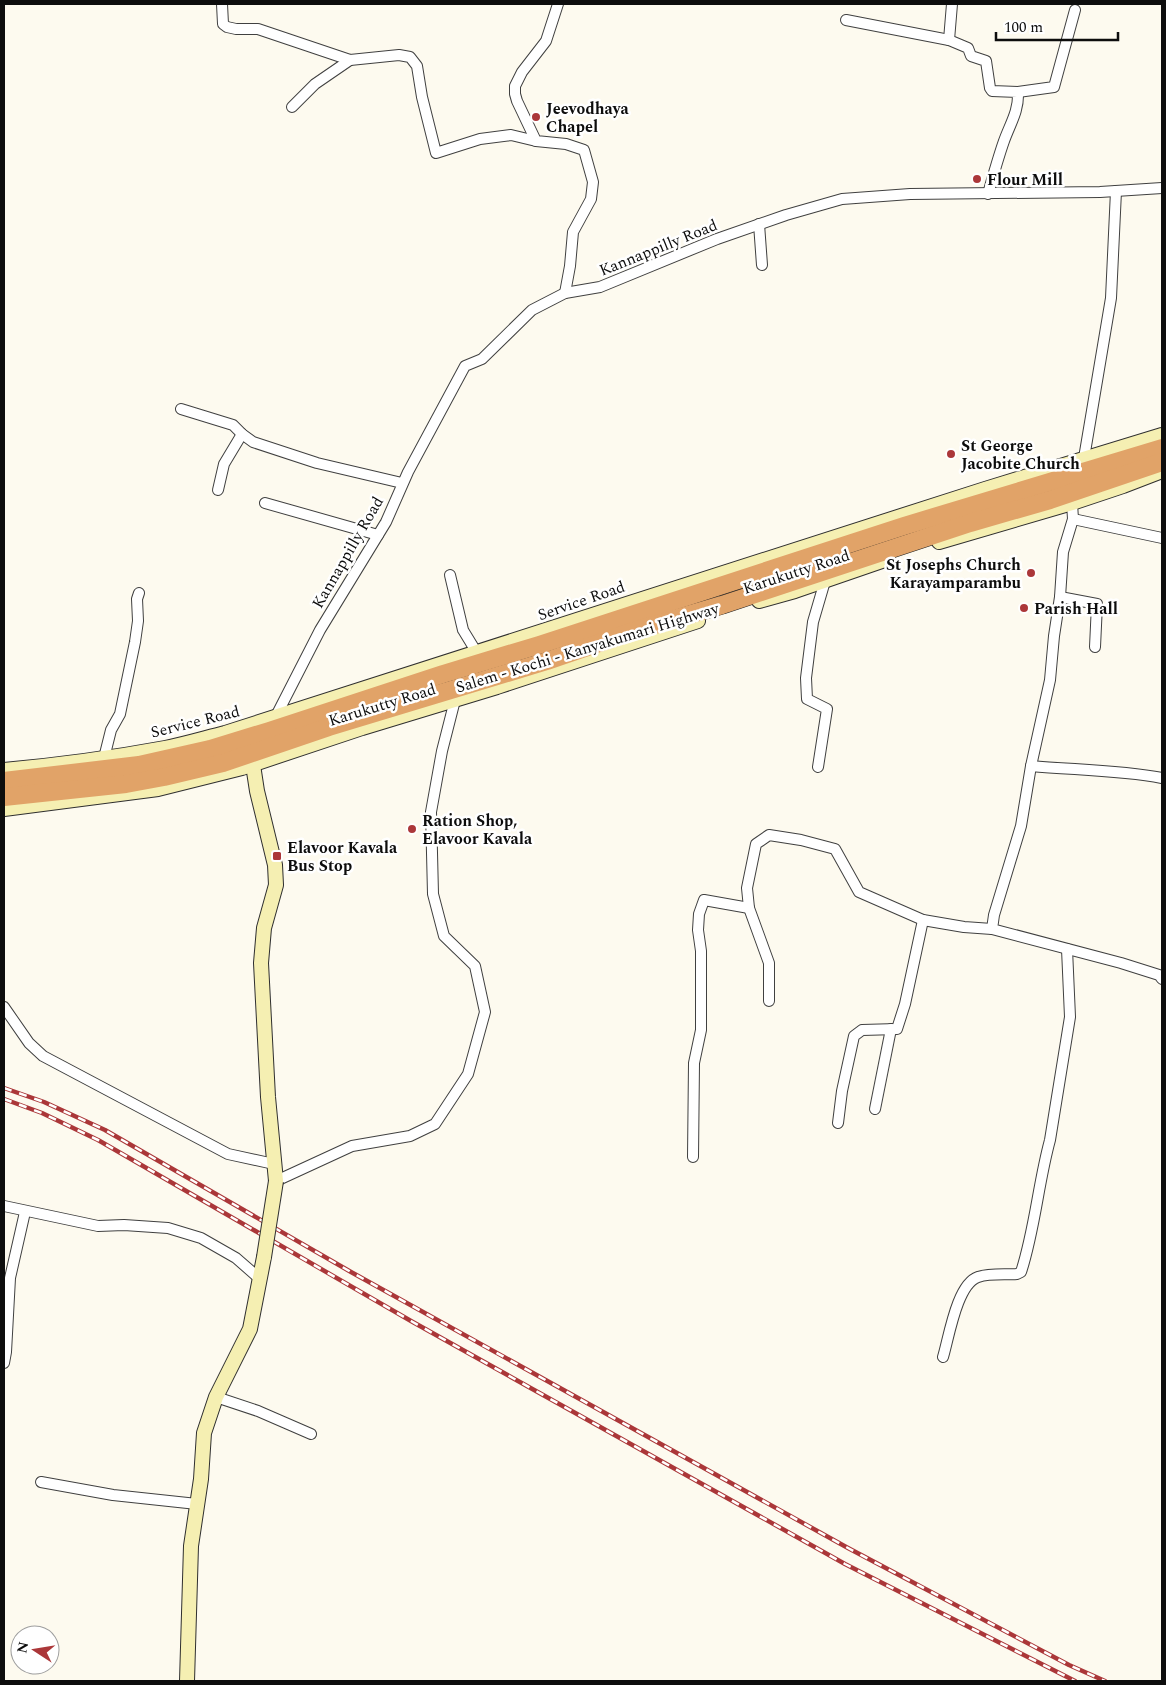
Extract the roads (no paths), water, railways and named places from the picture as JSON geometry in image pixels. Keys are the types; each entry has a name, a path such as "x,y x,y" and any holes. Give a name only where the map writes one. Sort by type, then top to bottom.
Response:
{"highway":[{"name":"Salem - Kochi - Kanyakumari Highway","path":"4,781 139,766 210,749 272,724 904,526 1162,448"},
{"name":"Salem - Kochi - Kanyakumari Highway","path":"4,797 135,782 253,759 338,724 547,661 970,522 1050,500 1162,462"}],"street":[{"path":"222,4 223,24 227,28 258,29 350,60 399,55 410,57 417,66 422,97 436,153 480,140 511,135 536,141 566,144 584,150 593,182 591,199 573,232 565,293"},
{"path":"536,141 515,94 518,79 546,41 558,4"},
{"path":"949,40 952,4"},
{"path":"846,20 949,40 968,48 971,56 986,61 992,91 1018,92 1054,87 1075,10"},
{"path":"292,107 315,84 350,60"},
{"path":"988,194 997,161 1016,115 1019,103 1018,92"},
{"name":"Kannappilly Road","path":"272,724 320,630 386,522 402,483 466,366 482,359 532,310 565,293 600,287 717,239 842,199 910,194 988,194 1162,188"},
{"path":"1084,458 1111,298 1116,190"},
{"path":"759,224 762,265"},
{"path":"181,409 233,424 253,442 317,463 402,483"},
{"path":"218,490 224,464 242,434"},
{"name":"Service Road","path":"4,770 66,764 167,748 225,733 272,724 387,680 1084,458 1162,435"},
{"name":"Karukutty Road","path":"4,809 158,789 454,700 825,581 952,538 1072,503 1162,471"},
{"path":"265,503 378,535"},
{"path":"992,929 994,915 1022,826 1050,680 1060,597 1063,552 1074,518 1072,503"},
{"path":"1074,518 1162,538"},
{"path":"450,575 463,630 477,652"},
{"path":"818,767 827,709 807,699 806,678 813,622 825,581"},
{"path":"104,758 111,730 120,714 136,642 138,621 136,599 139,593"},
{"path":"1060,597 1097,604 1095,647"},
{"path":"276,1181 352,1146 410,1136 434,1124 468,1074 485,1012 475,966 444,936 433,894 432,812 442,751 454,700"},
{"path":"187,1681 191,1546 204,1433 216,1397 250,1329 276,1181 268,1097 261,963 264,928 276,885 275,865 258,791 253,759"},
{"path":"1032,766 1081,770 1111,770 1162,778"},
{"path":"769,1001 769,963 749,908 747,888 756,844 769,835 801,840 836,849 859,892 923,920 992,929 1122,963 1159,975 1162,979"},
{"path":"693,1157 694,1063 701,1030 699,914 704,900 749,908"},
{"path":"838,1123 842,1090 854,1036 862,1030 897,1029 905,1004 923,920"},
{"path":"943,1357 960,1296 969,1284 977,1277 1017,1274 1021,1272 1028,1252 1050,1140 1070,1017 1067,949"},
{"path":"4,1007 29,1043 43,1056 228,1154 274,1164"},
{"path":"875,1109 890,1029"},
{"path":"4,1206 98,1226 133,1226 176,1230 201,1238 236,1258 260,1279"},
{"path":"4,1363 10,1278 25,1212"},
{"path":"216,1397 258,1411 311,1434"},
{"path":"41,1482 113,1495 197,1504"}],"railway":[{"path":"4,1088 44,1102 105,1130 351,1272 848,1548 1069,1665 1105,1681"},
{"path":"4,1099 42,1113 98,1140 411,1321 845,1564 1075,1681"}],"place":[{"name":"Jeevodhaya Chapel","path":"536,117"},
{"name":"Flour Mill","path":"977,179"},
{"name":"St George Jacobite Church","path":"951,454"},
{"name":"St Josephs Church Karayamparambu","path":"1031,573"},
{"name":"Parish Hall","path":"1024,608"},
{"name":"Ration Shop, Elavoor Kavala","path":"412,829"},
{"name":"Elavoor Kavala Bus Stop","path":"277,856"}]}
